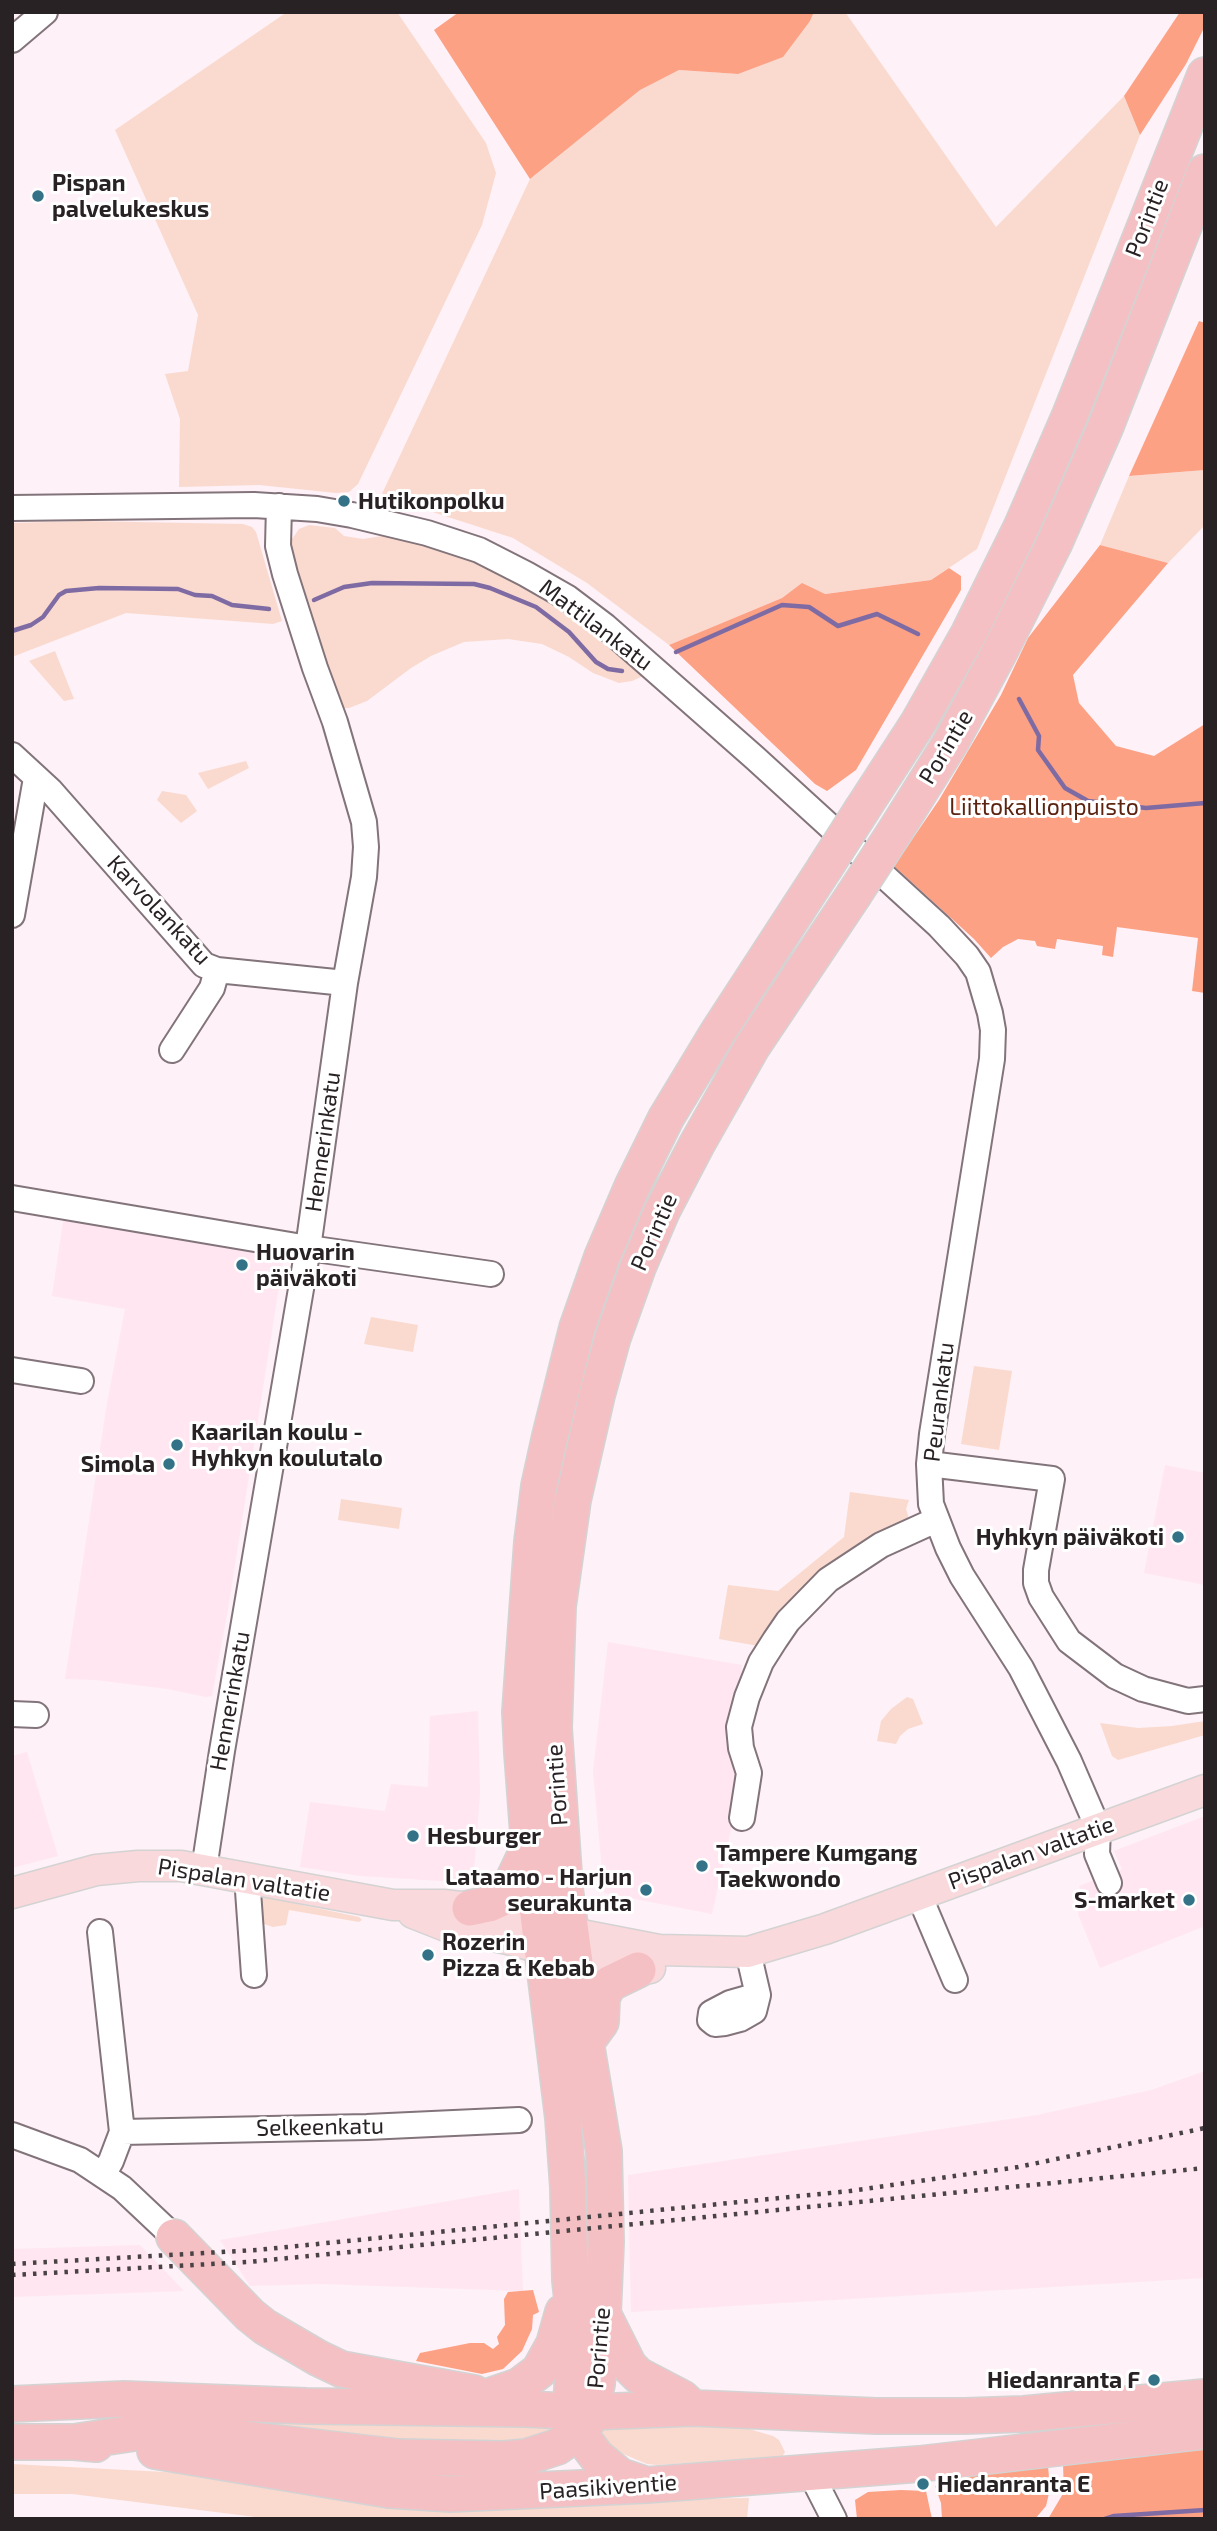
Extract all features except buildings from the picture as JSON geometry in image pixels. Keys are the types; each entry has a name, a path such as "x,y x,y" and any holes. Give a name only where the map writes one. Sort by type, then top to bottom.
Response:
{"highway":[{"name":"Porintie","path":"580,2418 597,2385 606,2242 604,2151 586,2042 530,1845 520,1712 532,1542 539,1486 577,1328 602,1257 666,1118 718,1032 918,723 969,633 1021,528 1070,415 1205,75"},
{"name":"Porintie","path":"570,2280 557,1941 558,1810 554,1728 558,1606 573,1500 613,1337 662,1211 697,1143 752,1047 894,833 969,709 1054,544 1105,428 1205,172"},
{"path":"470,1908 489,1904 508,1891 530,1845"},
{"path":"586,2042 601,2022 602,1997 609,1984 638,1970"},
{"path":"174,2237 265,2327 317,2358 341,2368 492,2397 524,2409"},
{"path":"441,2408 492,2397 519,2386 542,2368 554,2344 570,2280"},
{"path":"570,2280 580,2418 597,2457 620,2476 647,2485"},
{"path":"603,2314 629,2366 638,2375 682,2398 693,2408"},
{"path":"12,2404 124,2399 524,2409 580,2418 693,2408 876,2416 965,2416 1077,2410 1205,2397"},
{"path":"74,2442 141,2432 200,2434 399,2457 504,2459 526,2457 557,2447 580,2418"},
{"name":"Paasikiventie","path":"12,2442 74,2442 146,2450 389,2490 464,2494 647,2485 971,2459 1205,2431"}],"main road":[{"name":"Pispalan valtatie","path":"12,1893 96,1870 118,1867 149,1865 204,1869 393,1905 470,1908 638,1970 742,1952 825,1929 1205,1790"},
{"name":"Pispalan valtatie","path":"393,1905 446,1926 557,1941 659,1950 742,1952"}],"street":[{"path":"12,40 45,12"},
{"name":"Mattilankatu","path":"12,508 279,506 339,512 427,533 479,550 568,598 605,625 959,947"},
{"name":"Hennerinkatu","path":"204,1869 308,1248 345,983 364,877 366,847 364,822 335,722 314,668 285,574 278,546 279,506"},
{"name":"Karvolankatu","path":"12,755 50,790 204,965 216,970 345,983"},
{"path":"12,915 36,778"},
{"name":"Peurankatu","path":"959,947 978,972 984,989 993,1030 992,1059 937,1394 929,1464 930,1495 936,1520 962,1576 1021,1668 1049,1720 1098,1828"},
{"path":"172,1050 212,988 216,970"},
{"path":"12,1198 308,1248 491,1274"},
{"path":"12,1370 81,1381"},
{"path":"929,1464 1052,1479 1036,1583 1041,1597 1069,1641 1115,1676 1143,1689 1188,1701 1205,1699"},
{"path":"742,1818 749,1773 741,1748 739,1727 761,1662 775,1640 788,1621 828,1580 881,1545 936,1520"},
{"path":"1098,1828 1097,1854 1109,1883"},
{"path":"251,1878 248,1891 254,1975"},
{"path":"919,1895 955,1980"},
{"path":"100,1932 122,2132 103,2175"},
{"path":"742,1952 758,1995"},
{"name":"Selkeenkatu","path":"122,2132 367,2127 519,2120"},
{"path":"12,2135 80,2160 122,2188 174,2237"},
{"path":"810,2472 834,2519"}],"shaded area":[{"path":"287,12 397,12 486,143 496,173 482,225 358,484 349,492 336,493 259,485 179,487 180,419 165,374 188,371 198,315 115,130"},
{"path":"814,12 845,12 996,227 1124,96 1140,135 977,549 931,580 824,594 802,584 782,598 669,645 587,583 513,538 411,505 380,498 530,179 641,89 679,70 738,74 810,21"},
{"path":"1205,470 1205,525 1168,563 1100,545 1129,476"},
{"path":"82,521 243,524 252,527 256,532 282,621 273,624 126,613 12,657 12,523"},
{"path":"309,525 335,528 344,536 363,539 389,535 469,558 552,602 600,634 641,672 641,677 619,683 593,673 542,644 508,639 464,642 411,668 367,701 343,708 337,702 319,640 293,569 288,545 299,529"},
{"path":"55,651 74,699 64,701 29,661"},
{"path":"246,761 249,768 208,789 198,773"},
{"path":"162,791 186,795 197,811 181,823 157,800"},
{"name":"Kaarilan koulu - Hyhkyn koulutalo","path":"64,1215 284,1255 212,1696 96,1680 65,1679 107,1403 125,1309 52,1296"},
{"path":"371,1317 418,1325 413,1352 364,1344"},
{"path":"974,1366 1012,1371 999,1450 961,1444"},
{"name":"Hyhkyn päiväkoti","path":"1165,1465 1205,1473 1205,1585 1144,1573"},
{"path":"850,1492 909,1500 906,1509 910,1522 764,1647 719,1639 728,1585 778,1591 844,1537"},
{"path":"341,1499 402,1508 399,1529 338,1520"},
{"path":"608,1642 742,1665 733,1747 742,1781 712,1914 604,1893 593,1771"},
{"path":"907,1697 913,1699 923,1724 908,1729 896,1744 877,1741 881,1721"},
{"path":"478,1711 480,1794 473,1883 361,1876 300,1867 310,1802 385,1811 391,1784 428,1787 430,1716"},
{"path":"1205,1721 1205,1735 1118,1760 1112,1756 1100,1723 1138,1728"},
{"path":"27,1752 58,1856 12,1868 12,1756"},
{"path":"1205,1816 1205,1926 1100,1968 1078,1914 1079,1907 1085,1905 1079,1886 1122,1869 1114,1851"},
{"path":"265,1897 359,1917 362,1920 359,1922 289,1910 286,1925 273,1927 261,1923 257,1902"},
{"path":"1205,2071 1205,2278 631,2312 628,2175 1037,2115 1151,2090"},
{"path":"519,2189 523,2291 320,2284 250,2286 220,2240"},
{"path":"140,2245 184,2291 12,2297 12,2249"},
{"path":"158,2416 558,2425 548,2433 529,2440 499,2443 392,2439"},
{"path":"600,2425 739,2426 773,2436 779,2440 785,2452 782,2457 647,2464 609,2448 600,2438"},
{"path":"12,2464 681,2499 749,2498 747,2519 271,2519 72,2494 12,2494"}],"green space":[{"path":"459,12 814,12 783,57 738,74 679,70 640,90 530,179 434,30"},
{"path":"1180,12 1205,12 1205,26 1186,64 1140,135 1124,96"},
{"path":"1199,321 1205,323 1205,470 1129,476"},
{"name":"Liittokallionpuisto","path":"1100,545 1168,563 1073,675 1079,703 1116,746 1154,756 1205,724 1205,993 1192,991 1198,938 1117,927 1113,957 1102,955 1103,946 1057,939 1055,949 1037,946 1035,941 1018,939 991,958 894,866 939,800 1001,695 1028,638"},
{"path":"949,568 961,576 961,590 856,770 827,791 815,784 669,645 782,598 802,583 825,594 931,580"},
{"path":"533,2290 539,2312 533,2315 532,2329 522,2351 503,2369 482,2374 416,2361 420,2353 470,2343 484,2343 493,2349 499,2344 497,2337 505,2325 504,2299 508,2292"},
{"path":"1205,2447 1205,2519 1048,2519 1064,2492 1063,2464"},
{"path":"1048,2466 1050,2489 1046,2506 1035,2519 942,2519 941,2503 935,2486 971,2473"},
{"path":"926,2491 932,2519 857,2519 855,2500 868,2492"}],"waterway":[{"path":"314,600 344,587 372,583 474,584 536,607 569,632 596,662 608,669 622,671"},
{"path":"12,631 31,625 43,617 59,595 66,591 99,588 178,589 195,595 212,596 232,605 269,609"},
{"path":"676,652 782,605 809,607 838,626 877,614 918,634"},
{"path":"1019,699 1039,736 1038,750 1065,788 1088,801 1146,808 1205,803"},
{"path":"1105,2519 1114,2516 1205,2510"}],"railway":[{"path":"12,2264 257,2250 850,2191 1018,2167 1205,2128"},
{"path":"12,2275 248,2262 1205,2168"}],"place":[{"name":"Pispan palvelukeskus","path":"38,196"},
{"name":"Hutikonpolku","path":"344,501"},
{"name":"Huovarin päiväkoti","path":"242,1265"},
{"name":"Kaarilan koulu - Hyhkyn koulutalo","path":"177,1445"},
{"name":"Simola","path":"169,1464"},
{"name":"Hyhkyn päiväkoti","path":"1178,1537"},
{"name":"Hesburger","path":"413,1836"},
{"name":"Tampere Kumgang Taekwondo","path":"702,1866"},
{"name":"Lataamo - Harjun seurakunta","path":"646,1890"},
{"name":"S-market","path":"1189,1900"},
{"name":"Rozerin Pizza & Kebab","path":"428,1955"},
{"name":"Hiedanranta F","path":"1154,2380"},
{"name":"Hiedanranta E","path":"923,2484"}]}
